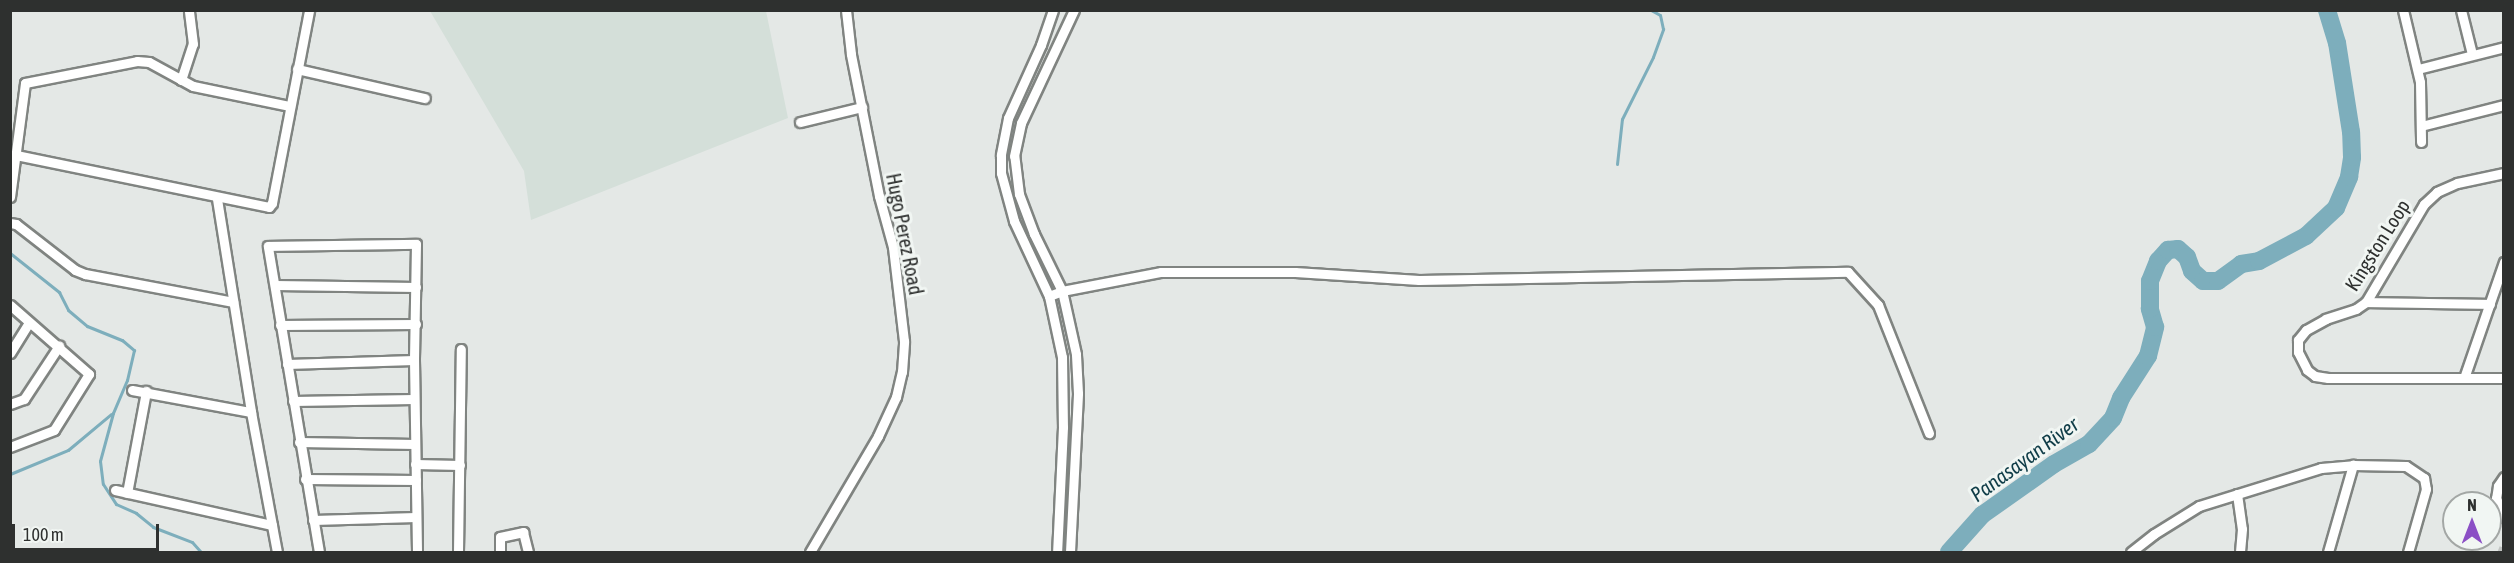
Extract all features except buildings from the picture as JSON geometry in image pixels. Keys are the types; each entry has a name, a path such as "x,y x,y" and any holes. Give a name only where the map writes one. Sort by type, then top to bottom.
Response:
{"street":[{"path":"181,80 193,44 189,10"},
{"path":"16,155 217,199 269,207 272,203 309,10"},
{"name":"Hugo Perez Road","path":"810,552 878,436 896,397 902,372 904,341 893,248 879,196 851,54 846,10"},
{"path":"1053,10 1041,45 1008,118 1001,155 1001,173 1010,209 1049,296 1062,357 1063,427 1057,552"},
{"path":"1070,552 1078,393 1076,354 1062,291 1026,216 1019,194 1014,156 1021,123 1074,10"},
{"path":"2403,10 2418,69 2421,142"},
{"path":"2461,10 2472,54"},
{"path":"2418,69 2504,47"},
{"path":"10,196 25,83 137,61 149,62 194,86 291,106"},
{"path":"297,69 425,98"},
{"path":"2421,126 2504,105"},
{"path":"800,122 862,107"},
{"path":"1001,155 1014,156"},
{"name":"Kingston Loop","path":"2504,173 2457,183 2437,192 2424,204 2366,302 2356,309 2326,319 2306,330 2298,340 2298,352 2307,370 2315,376 2328,378 2504,378"},
{"path":"217,199 251,412 278,552"},
{"path":"10,223 16,224 75,270 85,274 233,302"},
{"path":"319,552 305,479 268,246 416,244 414,399 417,552"},
{"path":"2464,378 2504,262"},
{"path":"1049,296 1062,291 1161,272 1294,272 1419,280 1848,272 1878,305 1929,433"},
{"path":"275,285 416,287"},
{"path":"2366,302 2490,304"},
{"path":"10,305 89,374 54,430 10,447"},
{"path":"10,353 29,322"},
{"path":"280,325 416,324"},
{"path":"10,404 24,399 59,346"},
{"path":"458,552 461,349"},
{"path":"287,364 414,360"},
{"path":"132,390 251,412"},
{"path":"127,493 146,391"},
{"path":"292,401 414,399"},
{"path":"299,442 415,444"},
{"path":"416,464 460,465"},
{"path":"2328,552 2353,465"},
{"path":"2131,552 2154,534 2199,506 2321,468 2353,465 2406,466 2424,478 2426,489 2408,552"},
{"path":"2504,477 2498,486 2496,498 2504,517"},
{"path":"305,479 416,480"},
{"path":"115,490 272,525"},
{"path":"2237,494 2242,529 2240,552"},
{"path":"314,520 416,517"},
{"path":"500,552 500,537 523,532 528,552"}],"shaded area":[{"path":"430,11 766,11 788,118 531,220 524,171"}],"waterway":[{"path":"1617,164 1622,119 1653,57 1663,29 1660,15 1651,10"},
{"name":"Panasayan River","path":"1949,552 1982,515 2054,464 2089,444 2113,418 2121,398 2148,356 2155,327 2150,309 2150,281 2158,261 2168,250 2178,249 2187,257 2192,271 2203,281 2218,281 2241,264 2259,261 2306,236 2336,208 2349,177 2352,157 2351,132 2337,43 2327,10"},
{"path":"10,253 59,292 68,310 87,326 122,340 134,350 127,380 113,413 100,461 103,484 116,504 136,513 153,527 192,542 201,552"},
{"path":"10,474 68,450 111,414"}],"tunnel":[{"path":"2502,552 2504,547"}]}
